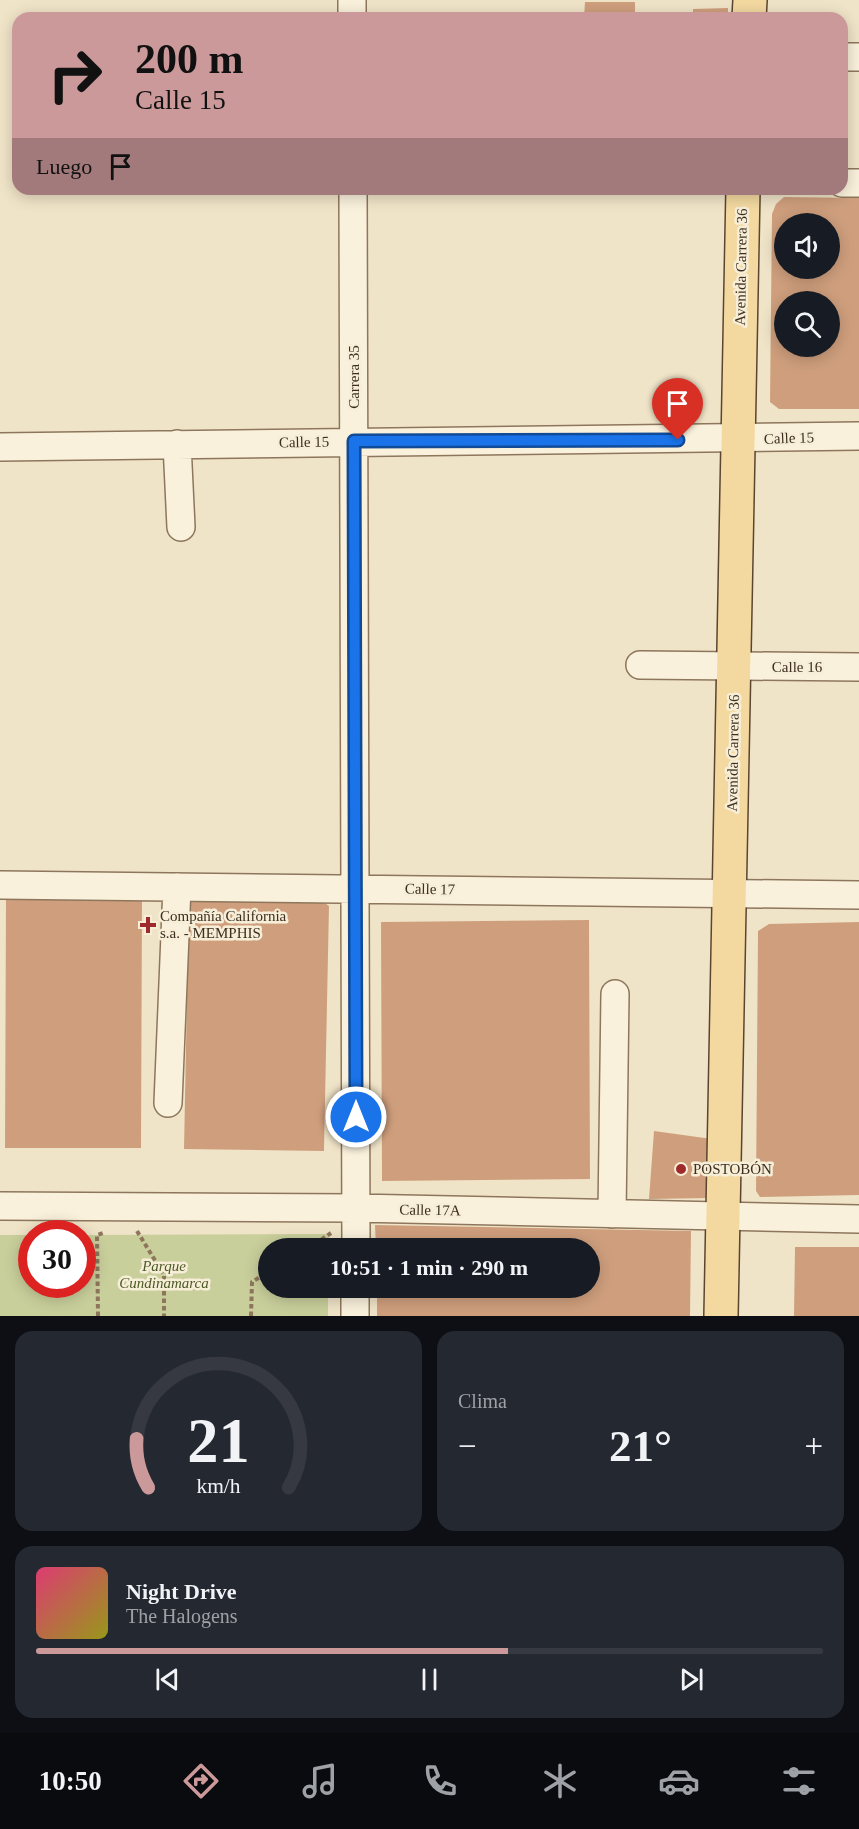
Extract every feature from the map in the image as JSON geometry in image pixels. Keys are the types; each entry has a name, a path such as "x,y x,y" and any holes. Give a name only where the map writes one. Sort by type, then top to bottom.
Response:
{"main road":[{"name":"Avenida Carrera 36","path":"721,1316 743,195"}],"street":[{"name":"Carrera 35","path":"353,195 356,1238"},
{"name":"Calle 15","path":"0,447 859,436"},
{"path":"177,444 181,527"},
{"name":"Calle 16","path":"640,665 859,667"},
{"name":"Calle 17","path":"0,885 859,895"},
{"path":"168,1103 177,887"},
{"path":"612,1214 615,994"},
{"name":"Calle 17A","path":"0,1206 356,1208 859,1219"},
{"path":"355,1298 355,1316"}],"path":[{"path":"132,1222 164,1275 164,1316"},
{"path":"323,1238 336,1229"},
{"path":"98,1316 97,1235 106,1232"},
{"path":"251,1316 252,1282 258,1278"}],"green space":[{"name":"Parque Cundinamarca","path":"329,1234 329,1238 258,1238 258,1298 328,1298 328,1316 0,1316 0,1235 18,1235 18,1298 96,1298 96,1235"}],"building":[{"path":"585,2 635,2 635,12 584,12"},
{"path":"728,8 728,12 693,12 693,9"},
{"path":"784,197 859,198 859,409 779,409 770,402 772,214 776,204"},
{"path":"189,893 312,894 329,906 324,1151 184,1149"},
{"path":"6,896 142,896 141,1148 5,1148"},
{"path":"589,920 590,1179 382,1181 381,922"},
{"path":"859,922 859,1195 760,1197 756,1191 758,931 769,924"},
{"name":"POSTOBÓN","path":"654,1131 712,1139 710,1198 649,1199"},
{"path":"375,1225 691,1231 690,1316 377,1316 377,1298 600,1298 600,1238 376,1238"},
{"path":"795,1247 859,1247 859,1316 794,1316"}],"place":[{"name":"Compañía California s.a. - MEMPHIS","path":"148,925"},
{"name":"POSTOBÓN","path":"681,1169"}],"route":[{"path":"356,1117 354,441 678,440"}]}
